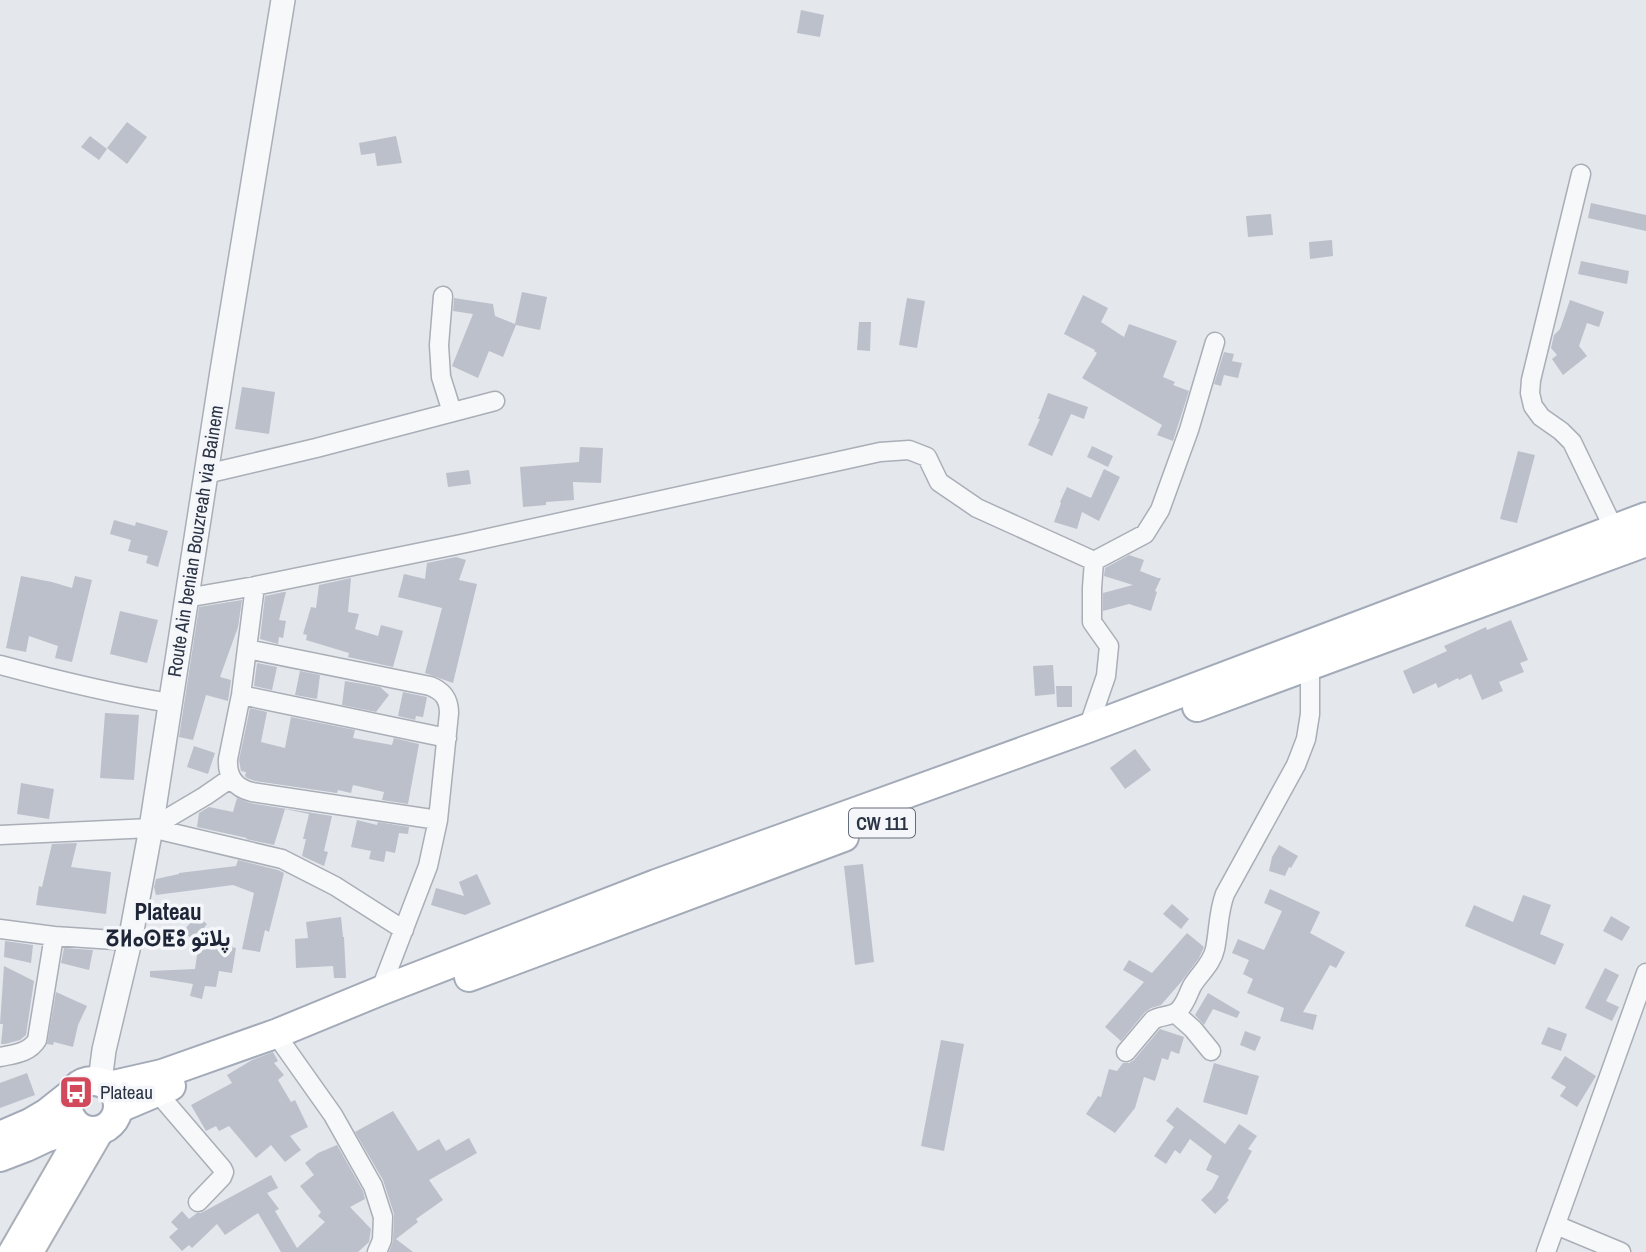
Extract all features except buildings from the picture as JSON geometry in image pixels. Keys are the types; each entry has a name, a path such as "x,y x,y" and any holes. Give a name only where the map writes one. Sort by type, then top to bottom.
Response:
{"main road":[{"name":"CW 111","path":"109,1091 314,1020 380,991 656,884 1088,727 1646,517"},
{"name":"CW 111","path":"109,1091 156,1091 1646,542"},
{"path":"0,1136 47,1114 78,1085 89,1081 109,1091 117,1117 111,1124 45,1138 0,1157"},
{"path":"71,1094 68,1103 72,1121 88,1129"},
{"path":"11,1252 88,1129"},
{"path":"31,1252 88,1129"}],"street":[{"name":"Route Ain benian Bouzreah via Bainem","path":"109,1091 104,1050 130,941 151,828 283,0"},
{"path":"1581,174 1530,393 1536,412 1567,436 1576,449 1614,529"},
{"path":"443,296 439,345 441,377 452,412"},
{"path":"1094,561 1145,534 1160,510 1189,430 1214,342"},
{"path":"206,474 495,401"},
{"path":"186,598 466,543 867,455 909,450 927,457 939,482 977,508 1094,561"},
{"path":"1088,727 1106,676 1109,646 1092,622 1094,561"},
{"path":"255,586 241,695 228,759 231,778 238,787 252,792 438,820"},
{"path":"247,649 436,688 448,701 447,738 438,820 428,866 380,991"},
{"path":"0,665 131,697 170,703"},
{"path":"1126,1052 1158,1016 1175,1013 1181,1008 1196,980 1212,959 1225,894 1296,765 1306,739 1310,714 1310,666"},
{"path":"241,695 447,738"},
{"path":"151,828 231,778"},
{"path":"0,835 151,828 282,859 335,886 404,930"},
{"path":"0,929 130,941"},
{"path":"0,1057 27,1050 37,1040 54,936"},
{"path":"1546,1252 1646,973"},
{"path":"1175,1013 1193,1029 1211,1052"},
{"path":"282,1043 333,1115 373,1186 383,1217 382,1240 377,1252"},
{"path":"156,1091 224,1172 198,1202"},
{"path":"1556,1225 1622,1252"}],"place":[{"name":"Plateau","path":"76,1092"}],"district":[{"name":"Plateau ⵒⵍⴰⵙⵟⵓ پلاتو","path":"168,924"}]}
